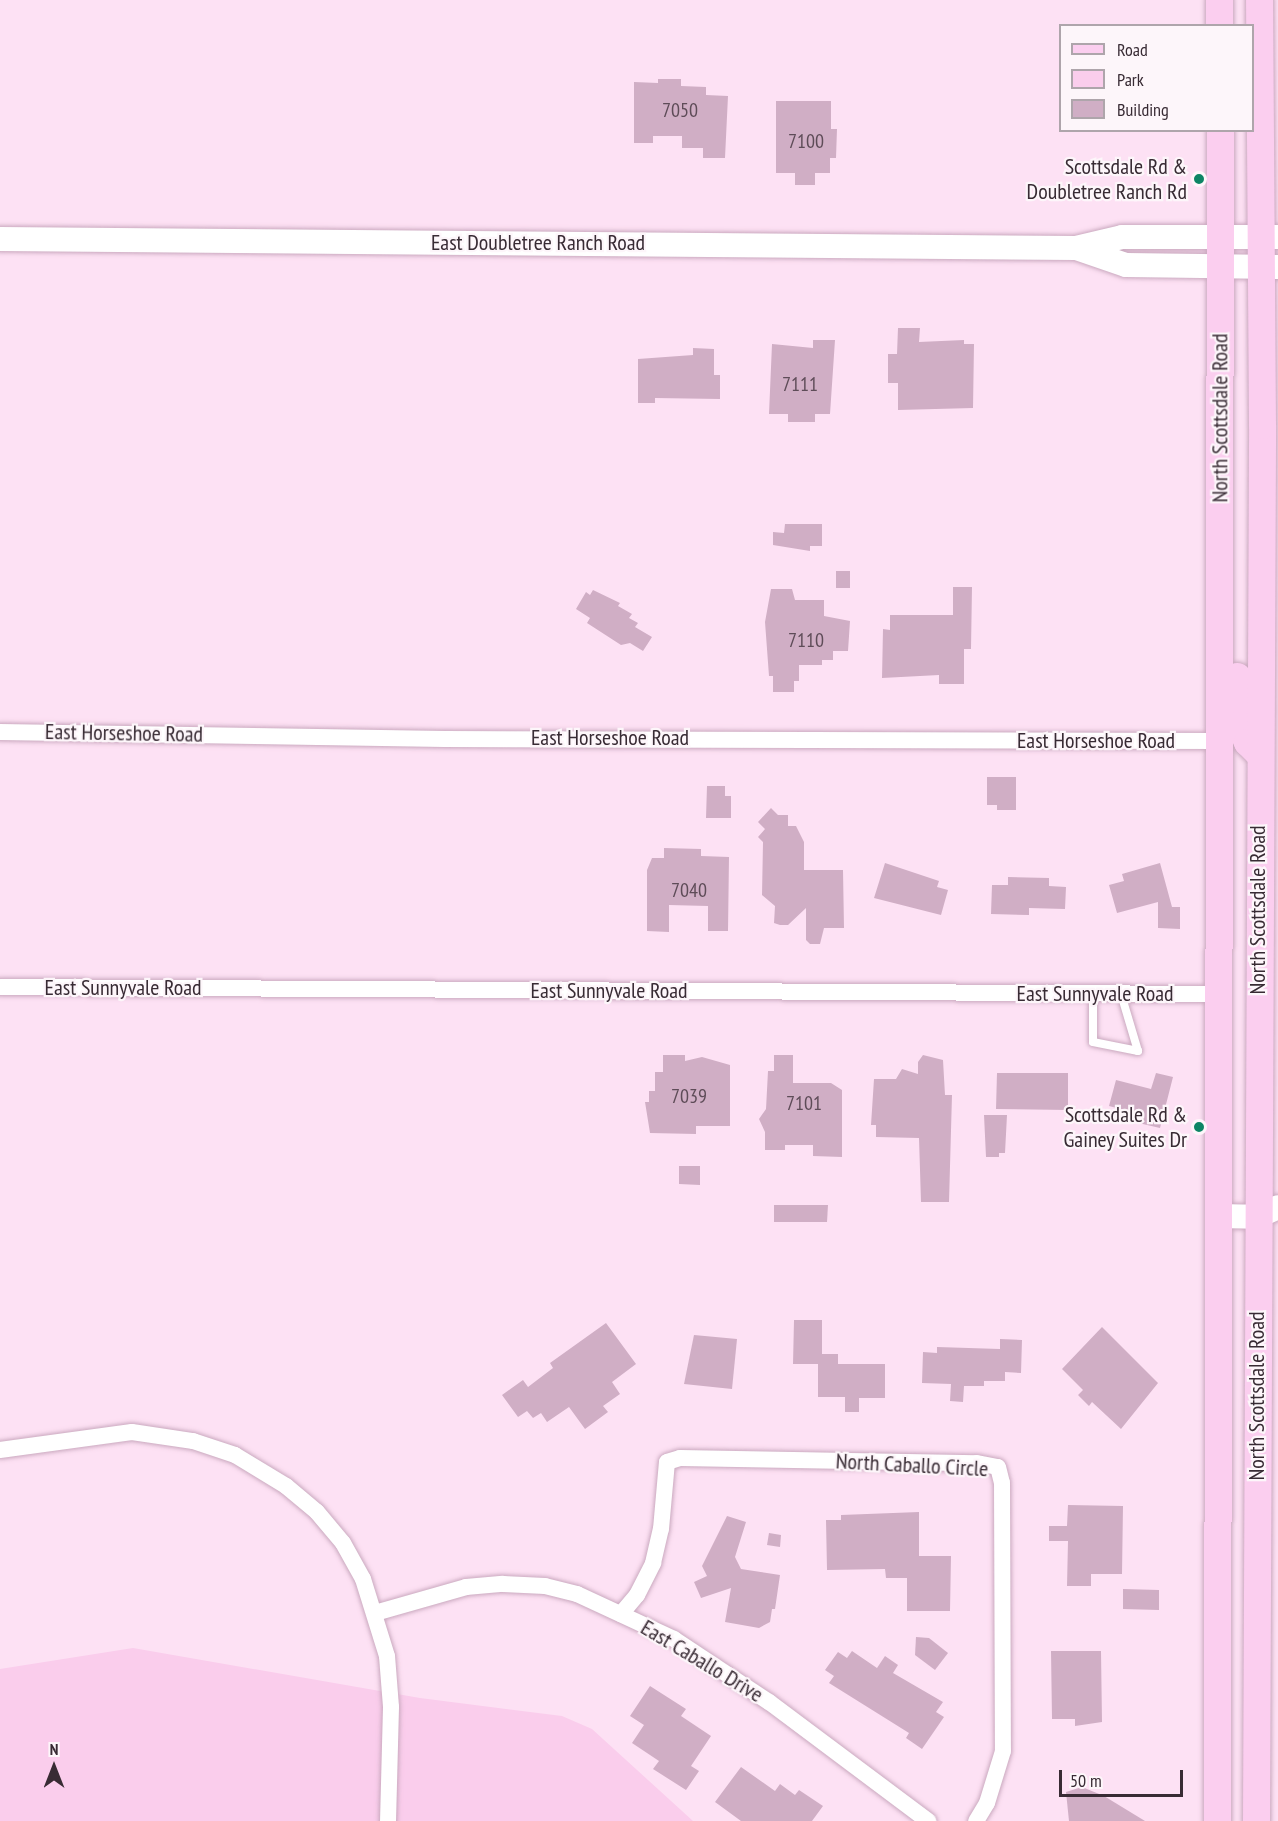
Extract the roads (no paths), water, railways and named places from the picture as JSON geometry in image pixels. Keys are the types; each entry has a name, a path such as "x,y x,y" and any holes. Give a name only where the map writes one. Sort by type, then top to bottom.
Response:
{"main road":[{"path":"1219,0 1219,24"},
{"name":"North Scottsdale Road","path":"1256,1821 1271,1217 1259,754 1269,238 1259,0"},
{"name":"North Scottsdale Road","path":"1217,1821 1220,132"},
{"name":"East Doubletree Ranch Road","path":"0,239 1076,248 1122,237 1269,238"},
{"name":"East Doubletree Ranch Road","path":"1076,248 1126,265 1269,267"},
{"path":"1262,572 1278,494"},
{"path":"1220,573 1237,651 1239,724 1247,742 1259,754"},
{"path":"1218,1216 1271,1217"},
{"path":"1218,1603 1234,1658 1235,1734 1242,1754 1256,1766"}],"street":[{"name":"East Horseshoe Road","path":"0,732 445,739 1219,741"},
{"name":"East Sunnyvale Road","path":"0,987 1218,994"},
{"path":"0,1450 132,1432 193,1441 235,1455 286,1486 316,1512 343,1543 375,1613 390,1681 388,1821"},
{"name":"North Caballo Circle","path":"621,1614 637,1595 653,1563 661,1529 667,1462 704,1459 998,1467 1002,1483 1003,1751 987,1803 976,1821"},
{"name":"East Caballo Drive","path":"375,1613 466,1587 503,1584 545,1586 577,1594 674,1639 769,1702 928,1821"}],"lane":[{"path":"1093,994 1093,1042 1138,1051 1121,994"}],"place":[{"name":"Scottsdale Rd & Doubletree Ranch Rd","path":"1199,179"},
{"name":"Scottsdale Rd & Gainey Suites Dr","path":"1199,1127"}]}
